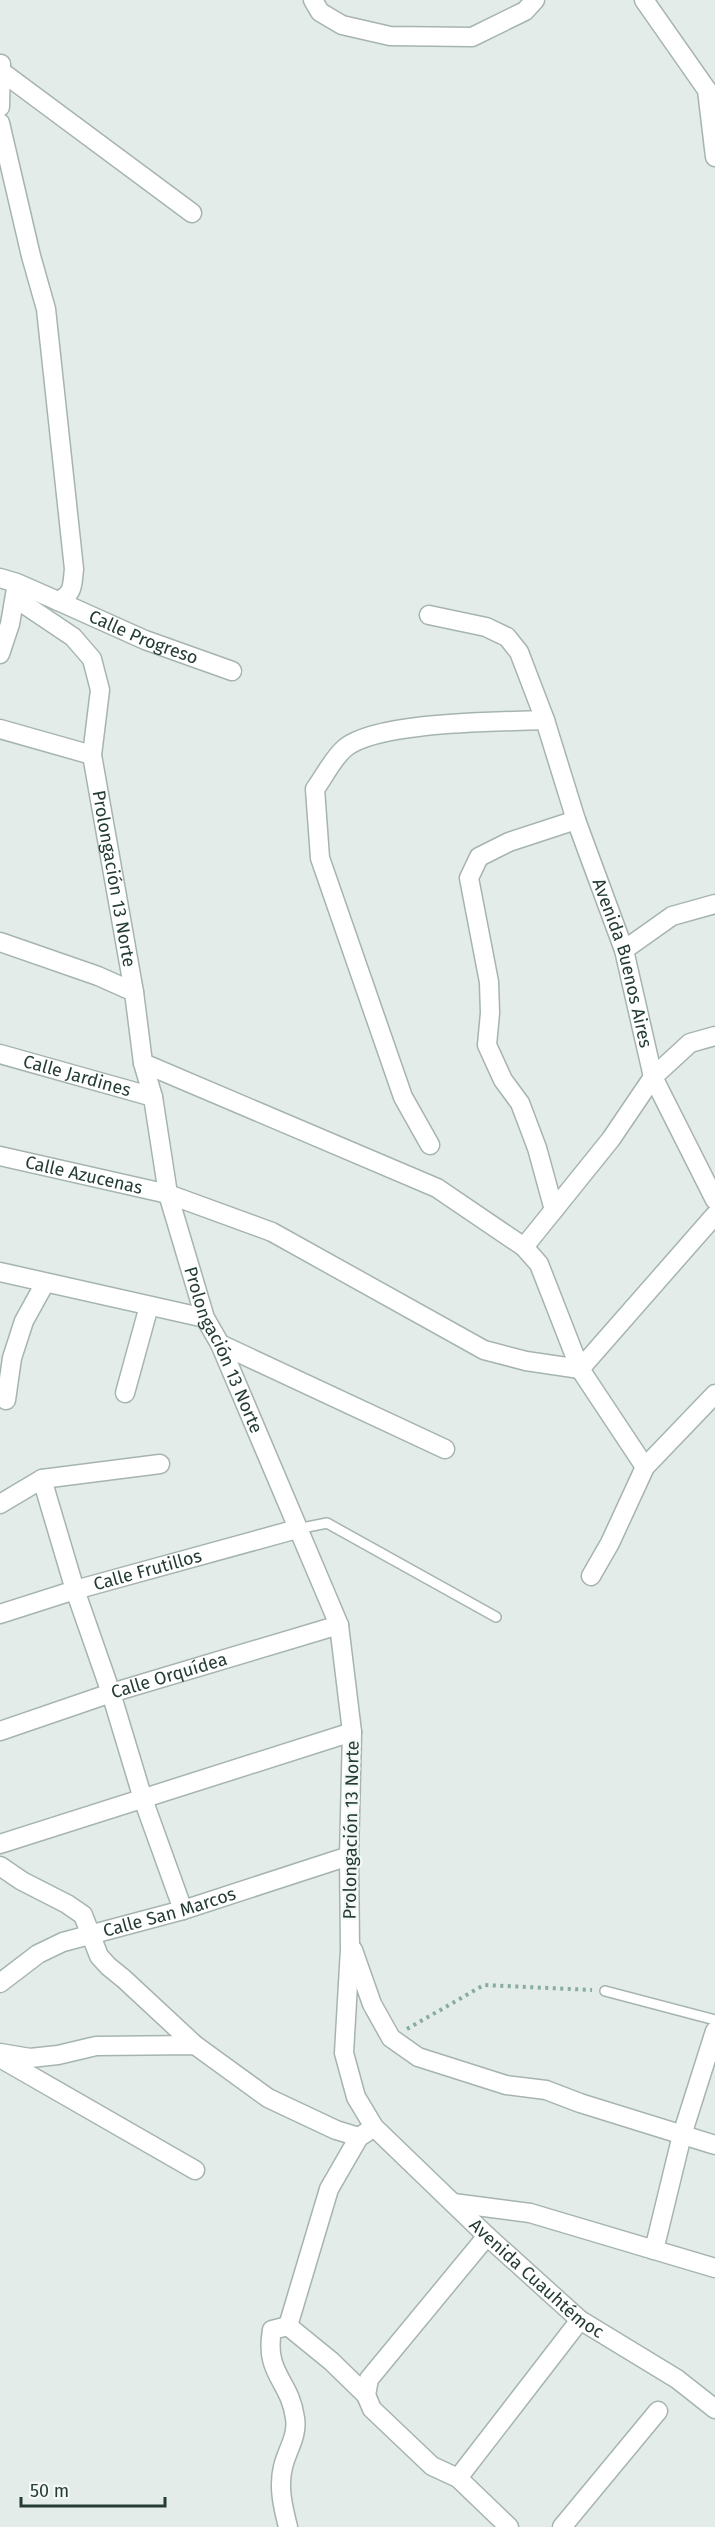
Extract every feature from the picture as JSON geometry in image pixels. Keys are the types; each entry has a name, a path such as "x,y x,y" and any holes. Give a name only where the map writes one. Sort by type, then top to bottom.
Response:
{"street":[{"path":"313,0 320,12 342,25 390,36 472,37 525,11 534,0"},
{"path":"644,0 711,89 715,157"},
{"path":"0,107 1,66"},
{"path":"1,66 192,213"},
{"path":"0,123 31,256 46,309 74,569 72,587 68,596 58,601"},
{"path":"0,654 10,624 11,586"},
{"name":"Calle Progreso","path":"11,586 58,601 144,640 232,671"},
{"name":"Prolongación 13 Norte","path":"11,586 73,636 92,659 100,690 92,755 134,992 143,1063 153,1097 168,1194 205,1318 220,1344 339,1625 352,1732 348,1857 350,1941 344,2053 367,2132"},
{"name":"Avenida Buenos Aires","path":"429,615 486,627 507,637 519,652 545,720 576,820 624,950 653,1077 715,1200"},
{"path":"430,1145 403,1097 320,858 315,789 344,748 366,737 422,726 545,720"},
{"path":"0,729 92,755"},
{"path":"554,1210 537,1148 520,1103 503,1080 487,1045 490,1012 489,982 469,878 479,857 509,842 576,820"},
{"path":"624,950 672,916 715,904"},
{"path":"0,942 98,976 134,992"},
{"path":"524,1247 610,1139 653,1077 690,1043 715,1035"},
{"name":"Calle Jardines","path":"0,1054 153,1097"},
{"path":"143,1063 437,1188 524,1247 539,1264 580,1369 645,1467"},
{"name":"Calle Azucenas","path":"0,1156 168,1194 272,1232 484,1350 526,1361 580,1369"},
{"path":"580,1369 715,1215"},
{"path":"0,1272 205,1318"},
{"path":"6,1400 12,1358 21,1330 45,1283"},
{"path":"125,1394 149,1306"},
{"path":"220,1344 445,1449"},
{"path":"591,1576 610,1543 645,1467 715,1394"},
{"path":"0,1503 42,1479 160,1464"},
{"path":"42,1479 75,1590 111,1693 143,1799 183,1910"},
{"name":"Calle Frutillos","path":"0,1614 75,1590 297,1529"},
{"name":"Calle Orquídea","path":"0,1731 111,1693 339,1625"},
{"path":"0,1844 352,1732"},
{"name":"Calle San Marcos","path":"0,1983 38,1954 63,1942 183,1910 348,1857"},
{"path":"0,1866 83,1915 99,1956 108,1966 195,2045 268,2098 336,2130 367,2132 329,2189 280,2328 269,2347 272,2365 291,2398 296,2420 292,2444 283,2467 281,2497 288,2527"},
{"path":"350,1941 372,2004 391,2038 418,2057 506,2085 546,2090 580,2103 715,2145"},
{"path":"654,2250 682,2135 715,2031"},
{"path":"0,2056 30,2058 58,2055 96,2046 195,2045"},
{"path":"0,2056 195,2170"},
{"name":"Avenida Cuauhtémoc","path":"367,2132 453,2203 580,2320 677,2379 715,2409"},
{"path":"453,2203 530,2212 715,2268"},
{"path":"366,2395 369,2379 487,2236"},
{"path":"458,2478 580,2320"},
{"path":"280,2328 331,2361 366,2395 372,2409 432,2466 458,2478 509,2527"},
{"path":"562,2527 658,2411"}],"lane":[{"path":"297,1529 327,1523 496,1617"},
{"path":"605,1991 715,2020"}],"path":[{"path":"391,2038 484,1985 605,1991"}]}
